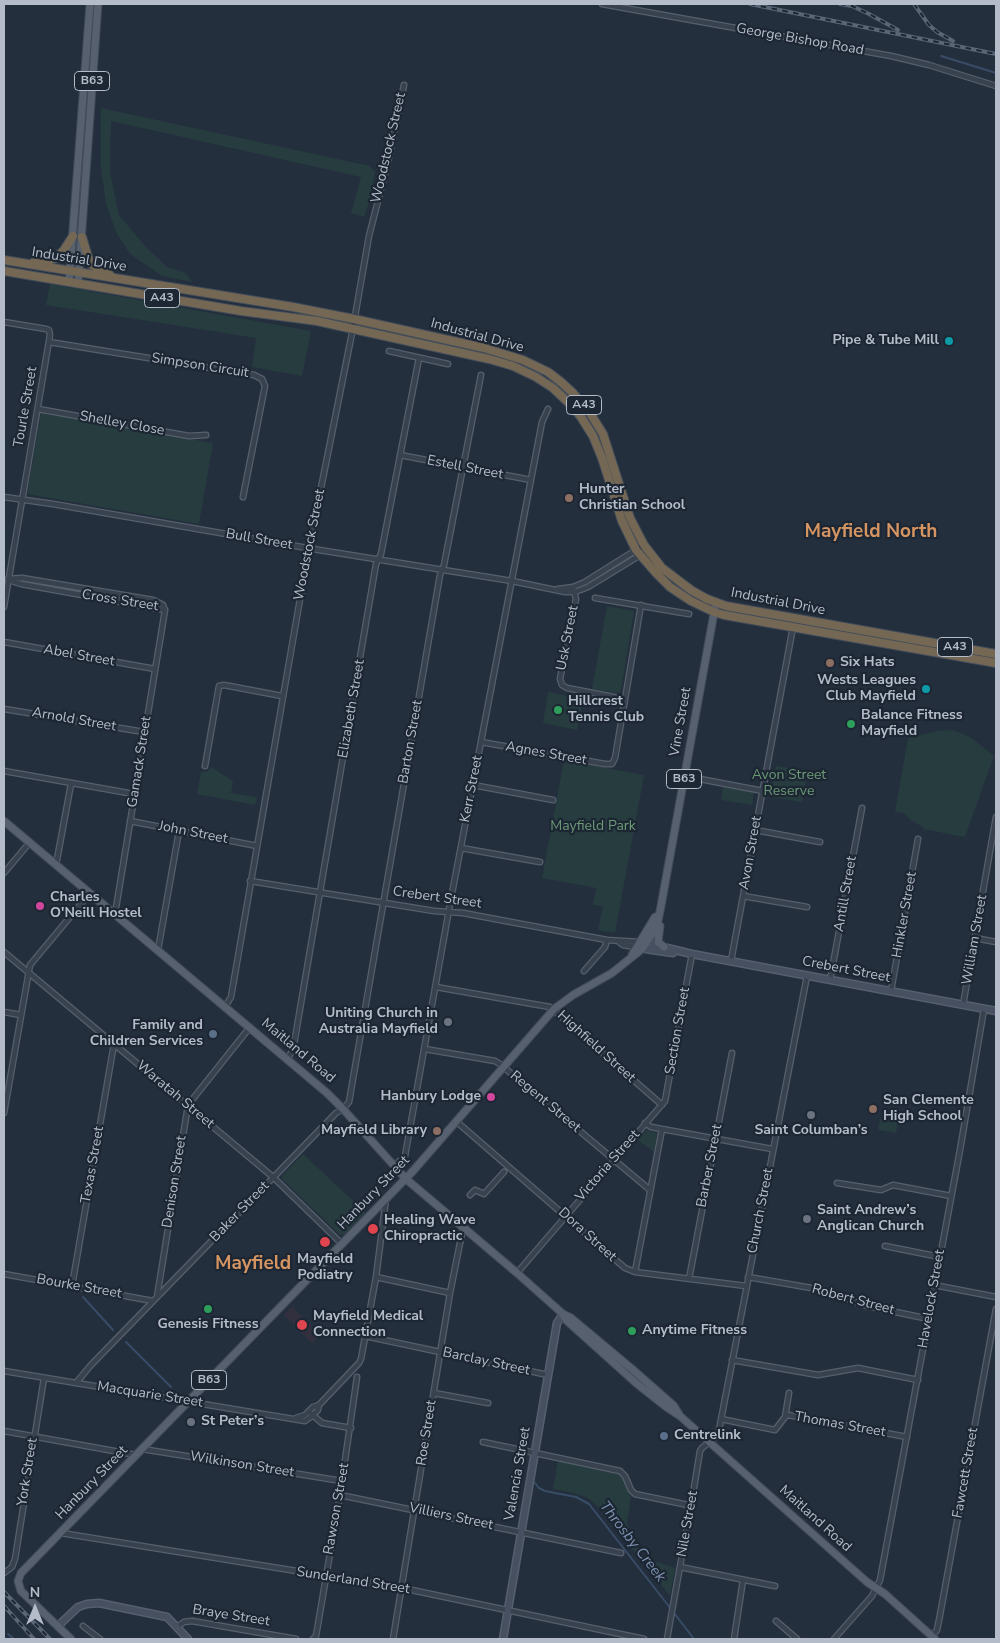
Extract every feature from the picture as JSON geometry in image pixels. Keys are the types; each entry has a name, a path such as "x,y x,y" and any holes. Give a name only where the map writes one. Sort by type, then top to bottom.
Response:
{"highway":[{"path":"17,263 44,262 56,258 74,236"},
{"name":"B63","path":"82,237 92,265 120,279"},
{"name":"Industrial Drive","path":"4,260 288,306 354,319 510,355 534,365 561,382 587,408 603,434 630,518 645,548 662,568 691,590 716,602 747,610 996,654"},
{"name":"Industrial Drive","path":"4,271 241,311 317,321 507,364 525,371 553,388 571,405 593,436 622,521 638,553 656,574 691,601 714,612 996,663"}],"main road":[{"name":"B63","path":"69,282 74,236 90,4"},
{"name":"B63","path":"82,237 98,4"},
{"path":"78,284 82,237"},
{"name":"Vine Street","path":"641,945 654,933 661,906 716,602"},
{"name":"Maitland Road","path":"4,821 327,1093 406,1179 563,1314 632,1369 674,1406 680,1416 867,1582 898,1605 934,1638"},
{"name":"B63","path":"661,906 658,942 664,947"},
{"name":"Hanbury Street","path":"58,1626 22,1593 18,1584 21,1573 406,1179 554,1010 573,995 612,973 641,945"},
{"name":"B63","path":"58,1626 71,1639"}],"street":[{"name":"George Bishop Road","path":"602,4 891,56 929,65 996,86"},
{"name":"Woodstock Street","path":"225,1007 231,997 308,548 353,328 370,229 388,162 404,85"},
{"name":"Tourle Street","path":"4,322 49,330 50,334 4,607"},
{"name":"Simpson Circuit","path":"50,342 254,375 262,379 265,386 244,496"},
{"path":"389,351 448,364"},
{"name":"Elizabeth Street","path":"287,1060 293,1050 378,560 381,554 419,358"},
{"name":"Barton Street","path":"343,1109 349,1102 351,1095 440,575 445,562 481,375"},
{"name":"Shelley Close","path":"38,409 189,436 206,435"},
{"name":"Kerr Street","path":"394,1166 405,1156 530,480 542,422 548,409"},
{"name":"Estell Street","path":"400,455 530,480"},
{"name":"Bull Street","path":"4,498 53,504 554,590 574,590 588,587 645,548"},
{"name":"Cross Street","path":"8,579 21,584 165,610"},
{"name":"Usk Street","path":"574,590 576,599 560,680 562,685 567,688 624,699"},
{"path":"595,598 689,614"},
{"path":"624,699 641,606"},
{"name":"Gamack Street","path":"114,914 165,610"},
{"name":"Avon Street","path":"731,962 793,627"},
{"name":"Abel Street","path":"4,642 155,669"},
{"path":"205,766 219,686 224,685 282,696"},
{"name":"Agnes Street","path":"481,742 612,764 615,758 624,699"},
{"name":"Arnold Street","path":"4,709 144,732"},
{"path":"4,771 134,794"},
{"path":"684,776 762,791"},
{"path":"56,865 71,784"},
{"path":"473,785 553,800"},
{"name":"Antill Street","path":"830,980 862,808"},
{"name":"William Street","path":"963,1005 996,817"},
{"name":"John Street","path":"130,821 256,846"},
{"path":"755,830 820,842"},
{"path":"158,950 178,831"},
{"name":"Hinkler Street","path":"892,992 918,839"},
{"path":"4,873 30,842"},
{"path":"461,848 540,862"},
{"name":"Crebert Street","path":"250,881 384,903 463,913 619,942 623,945 664,947 731,962 996,1011"},
{"path":"4,1113 30,965 90,893"},
{"path":"743,896 807,907"},
{"path":"975,938 996,942"},
{"path":"584,971 608,940"},
{"name":"Crebert Street","path":"641,945 661,952 692,954"},
{"name":"Waratah Street","path":"4,952 273,1177 342,1244"},
{"name":"Section Street","path":"662,1105 666,1097 692,954"},
{"name":"Church Street","path":"710,1442 718,1435 806,976"},
{"name":"Highfield Street","path":"436,986 548,1006 662,1105"},
{"name":"Havelock Street","path":"834,1639 870,1598 881,1577 984,1009"},
{"path":"4,1012 21,1015"},
{"name":"Denison Street","path":"155,1299 188,1105 250,1027"},
{"name":"Texas Street","path":"72,1286 114,1044"},
{"name":"Regent Street","path":"425,1049 495,1061 650,1190"},
{"name":"Barber Street","path":"689,1279 732,1053"},
{"path":"4,1072 10,1074"},
{"name":"Victoria Street","path":"517,1273 662,1105"},
{"name":"Baker Street","path":"76,1383 90,1365 273,1177 336,1113 343,1109"},
{"name":"Dora Street","path":"456,1122 625,1268 635,1272 746,1286"},
{"path":"646,1124 651,1127 772,1149"},
{"path":"635,1272 662,1129"},
{"path":"470,1195 476,1190 484,1197 504,1172"},
{"path":"837,1183 882,1190 892,1185 951,1196"},
{"path":"311,1414 313,1407 319,1405 359,1364 361,1359 376,1277 387,1198"},
{"name":"Roe Street","path":"393,1639 450,1293 463,1228"},
{"path":"885,1246 940,1257"},
{"name":"Bourke Street","path":"4,1274 155,1299"},
{"path":"376,1277 450,1293"},
{"name":"Robert Street","path":"748,1277 823,1290 867,1306 928,1318"},
{"path":"934,1286 996,1296"},
{"name":"Fawcett Street","path":"934,1638 940,1615 996,1309"},
{"name":"Valencia Street","path":"503,1639 557,1323 563,1314"},
{"name":"Barclay Street","path":"365,1336 548,1375"},
{"path":"732,1360 818,1376 858,1368 918,1380"},
{"name":"Macquarie Street","path":"4,1371 305,1421 311,1414 322,1423 350,1428"},
{"name":"Rawson Street","path":"313,1639 316,1636 340,1495 357,1377"},
{"name":"York Street","path":"4,1573 12,1567 15,1560 44,1378"},
{"path":"434,1393 488,1403"},
{"path":"785,1417 789,1393"},
{"name":"Thomas Street","path":"721,1419 775,1430 788,1415 907,1437"},
{"path":"4,1431 136,1455"},
{"path":"482,1442 620,1471 626,1476 631,1490 635,1494 688,1505"},
{"name":"Nile Street","path":"668,1639 689,1516 688,1505 692,1500 701,1449 710,1442"},
{"name":"Wilkinson Street","path":"142,1449 342,1481"},
{"name":"Villiers Street","path":"340,1495 620,1553"},
{"name":"Sunderland Street","path":"61,1533 402,1588 644,1639"},
{"path":"680,1567 775,1586"},
{"path":"734,1639 744,1580"},
{"name":"Braye Street","path":"58,1626 78,1607 93,1603 164,1616 170,1619 177,1627 184,1622 192,1621 296,1639"},
{"path":"776,1621 797,1639"},
{"path":"83,1626 100,1639"},
{"path":"177,1627 188,1639"}],"shaded area":[{"name":"Mayfield Medical Connection","path":"292,1307 320,1335 312,1343 284,1315"}],"green space":[{"path":"101,108 370,166 375,172 369,203 364,217 351,213 361,177 111,121 110,172 119,215 145,246 167,267 186,273 192,282 162,276 130,254 116,232 106,204 101,168"},
{"path":"50,284 311,331 302,376 252,367 256,338 46,305"},
{"path":"41,413 213,443 199,524 27,494"},
{"path":"607,606 634,611 620,693 592,689"},
{"name":"Hillcrest Tennis Club","path":"548,692 583,699 577,730 543,723"},
{"path":"953,730 970,737 994,756 965,837 923,829 904,813 895,812 908,738 938,731"},
{"name":"Mayfield Park","path":"564,760 644,775 615,933 598,930 603,906 593,905 596,888 542,878"},
{"name":"Avon Street Reserve","path":"776,766 808,771 802,802 770,797"},
{"path":"211,767 233,781 231,793 257,797 255,805 197,794 201,772 208,771"},
{"path":"723,786 754,792 752,805 721,800"},
{"path":"880,1119 898,1122 896,1133 878,1130"},
{"path":"646,1130 657,1133 654,1152 637,1139"},
{"path":"303,1154 366,1213 345,1235 339,1234 282,1179 282,1176"},
{"path":"558,1461 623,1477 631,1497 627,1523 642,1557 675,1568 670,1596 598,1507 588,1498 553,1489"}],"waterway":[{"path":"941,56 996,73"},
{"path":"83,1297 113,1330"},
{"path":"126,1342 171,1387"},
{"name":"Throsby Creek","path":"535,1483 545,1491 576,1497 589,1504 671,1609"},
{"name":"Throsby Creek","path":"674,1613 694,1639"},
{"path":"8,1634 14,1639"}],"railway":[{"path":"750,4 996,54"},
{"path":"840,4 852,6 898,30"},
{"path":"914,4 929,25 953,41"},
{"path":"4,1592 50,1639"},
{"path":"4,1606 34,1639"}],"place":[{"name":"Pipe & Tube Mill","path":"949,341"},
{"name":"Hunter Christian School","path":"569,498"},
{"name":"Six Hats","path":"830,663"},
{"name":"Wests Leagues Club Mayfield","path":"926,689"},
{"name":"Hillcrest Tennis Club","path":"558,710"},
{"name":"Balance Fitness Mayfield","path":"851,724"},
{"name":"Charles O'Neill Hostel","path":"40,906"},
{"name":"Uniting Church in Australia Mayfield","path":"448,1022"},
{"name":"Family and Children Services","path":"213,1034"},
{"name":"Hanbury Lodge","path":"491,1097"},
{"name":"San Clemente High School","path":"873,1109"},
{"name":"Saint Columban’s","path":"811,1115"},
{"name":"Mayfield Library","path":"437,1131"},
{"name":"Saint Andrew’s Anglican Church","path":"807,1219"},
{"name":"Healing Wave Chiropractic","path":"373,1229"},
{"name":"Mayfield Podiatry","path":"325,1242"},
{"name":"Genesis Fitness","path":"208,1309"},
{"name":"Mayfield Medical Connection","path":"302,1325"},
{"name":"Anytime Fitness","path":"632,1331"},
{"name":"St Peter’s","path":"191,1422"},
{"name":"Centrelink","path":"664,1436"}],"district":[{"name":"Mayfield North","path":"871,532"},
{"name":"Mayfield","path":"253,1264"}]}
